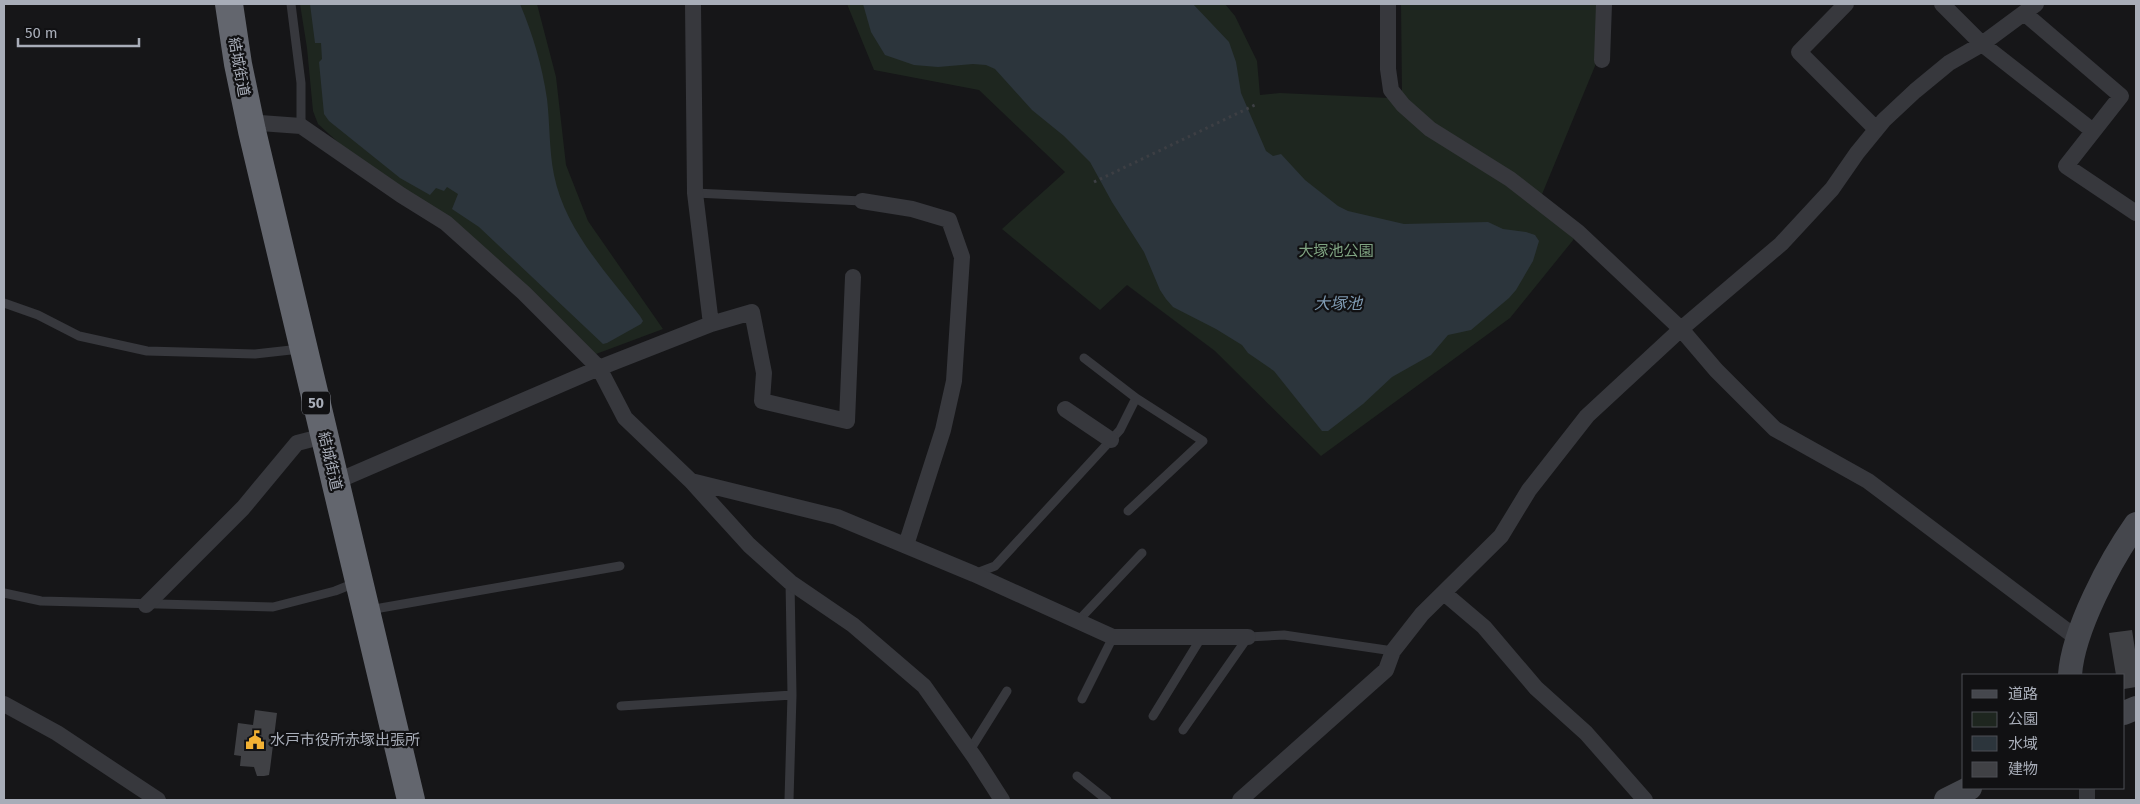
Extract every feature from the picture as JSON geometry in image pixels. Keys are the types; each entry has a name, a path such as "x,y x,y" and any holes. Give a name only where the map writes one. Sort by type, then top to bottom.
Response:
{"highway":[{"name":"結城街道","path":"229,4 238,64 252,131 364,611 411,800"}],"street":[{"path":"693,4 695,193 712,324"},
{"path":"1388,4 1388,69 1391,90 1403,105 1430,129 1510,179 1578,232 1681,329 1716,370 1775,429 1868,482 2078,640"},
{"path":"1602,60 1604,4"},
{"path":"1846,4 1799,52 1876,130"},
{"path":"1942,4 1982,44 2094,131"},
{"path":"1240,800 1386,670 1393,651 1422,614 1501,536 1529,490 1587,416 1681,329 1780,244 1832,189 1876,130 1915,91 1949,63 1982,44 2030,8 2121,96 2066,166 2136,213"},
{"path":"252,131 260,123 301,126 401,195 446,223 524,293 599,368 625,418 692,481 749,545 790,582 853,625 924,686 970,750 1001,800"},
{"path":"862,200 912,209 949,220 962,257 954,381 943,430 906,544"},
{"path":"335,482 599,368 712,324 752,312 764,373 762,401 847,421 853,277"},
{"path":"1065,409 1111,440"},
{"path":"146,605 243,508 297,443 324,436"},
{"path":"692,481 837,517 906,544 1113,637 1248,637"},
{"path":"2070,674 2078,640 2107,571 2118,550 2136,524"},
{"path":"1444,593 1484,627 1536,688 1586,733 1638,798"},
{"path":"4,704 57,733 158,800"},
{"path":"1946,800 1968,789"}],"lane":[{"path":"291,4 301,83 301,126"},
{"path":"695,193 862,200"},
{"path":"4,303 38,315 79,336 147,352 255,354 303,349"},
{"path":"1084,358 1136,398 1202,441 1128,511"},
{"path":"974,574 995,566 1111,440 1120,430 1136,398"},
{"path":"1078,621 1142,553"},
{"path":"364,611 620,566"},
{"path":"4,593 42,601 273,608 335,591 358,582"},
{"path":"789,800 792,695 790,582"},
{"path":"1183,730 1248,637 1284,635 1393,651"},
{"path":"1082,698 1113,637"},
{"path":"1153,716 1201,638"},
{"path":"970,750 1007,691"},
{"path":"621,706 792,695"},
{"path":"1077,776 1107,800"}],"path":[{"path":"1094,182 1257,104"}],"green space":[{"path":"300,4 537,4 556,77 566,165 588,221 663,329 596,354 363,165 318,124 313,111 307,48"},
{"name":"大塚池公園","path":"847,4 1225,4 1235,16 1257,61 1260,95 1280,93 1389,98 1402,92 1401,4 1598,4 1595,66 1538,204 1574,239 1510,318 1321,456 1215,351 1127,285 1100,310 1002,229 1065,172 979,90 874,70"}],"water":[{"path":"310,4 520,4 540,62 547,99 552,166 567,214 601,267 640,316 643,321 641,324 603,344 479,227 452,209 458,194 447,187 444,191 436,188 430,195 400,178 329,121 324,114 319,62 322,59 321,43 315,43"},
{"name":"大塚池","path":"863,4 1193,4 1229,42 1236,62 1241,93 1266,151 1273,156 1281,154 1305,180 1338,206 1348,211 1404,224 1488,222 1503,229 1526,232 1535,235 1539,241 1533,261 1516,290 1509,298 1471,330 1448,335 1431,355 1392,377 1363,404 1328,431 1322,431 1274,371 1248,353 1242,345 1173,307 1160,290 1144,252 1112,202 1090,162 1064,136 1032,110 995,69 986,65 973,64 938,67 914,65 885,55 871,32"}],"building":[{"path":"2132,630 2136,656 2136,687 2125,689 2125,674 2116,674 2109,633"},
{"name":"水戸市役所赤塚出張所","path":"255,710 277,713 269,775 264,776 257,776 254,767 240,766 241,756 234,755 238,723 253,725"}],"place":[{"name":"水戸市役所赤塚出張所","path":"255,740"}]}
